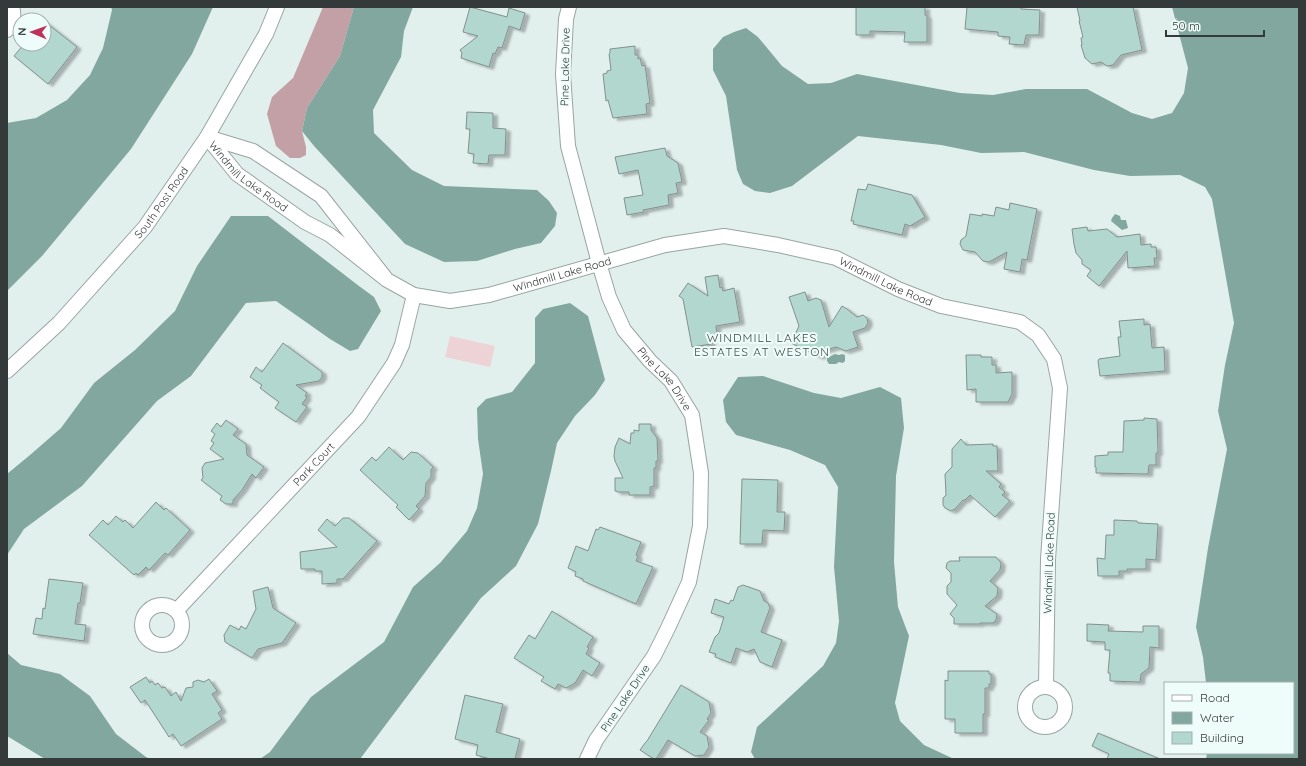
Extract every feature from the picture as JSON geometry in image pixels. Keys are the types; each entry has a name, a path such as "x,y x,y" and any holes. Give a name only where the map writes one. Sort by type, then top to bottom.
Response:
{"street":[{"path":"7,30 14,17 12,7"},
{"name":"South Post Road","path":"7,370 60,323 145,227 207,137 266,34 277,7"},
{"name":"Pine Lake Drive","path":"569,7 566,19 563,74 568,146 599,263 609,297 624,330 650,361 671,381 692,415 701,473 700,526 689,582 654,656 596,740 587,759"},
{"name":"Windmill Lake Road","path":"207,137 237,174 305,222 330,235 386,280 414,295 450,300 489,295 665,245 724,236 778,245 836,258 898,290 941,306 1020,322 1038,335 1054,359 1060,388 1048,559 1046,686"},
{"name":"Windmill Lake Road","path":"207,137 253,151 321,196 386,280"},
{"name":"Park Court","path":"177,610 358,417 394,363 402,345 414,295"}],"shaded area":[{"path":"323,7 354,7 340,56 307,108 302,131 306,147 306,155 300,158 290,158 276,146 267,114 272,97 293,78"},
{"path":"450,336 495,346 490,367 445,357"}],"water":[{"path":"111,7 213,7 192,54 131,149 42,256 7,291 7,123 36,118 67,100 90,75 103,48 112,10"},
{"path":"354,7 413,7 404,31 401,57 373,110 374,133 412,170 444,186 537,190 549,201 557,213 555,226 541,243 515,249 477,261 444,262 405,244 314,146 302,131 307,108 340,56"},
{"path":"1172,7 1299,7 1299,759 1206,759 1207,754 1294,754 1294,682 1206,682 1203,657 1196,627 1208,548 1227,449 1218,411 1225,365 1234,323 1212,199 1205,187 1180,175 1130,176 1094,170 1024,152 981,153 941,145 858,136 792,186 770,193 755,191 743,184 737,170 726,96 713,70 713,49 723,37 746,28 758,37 782,66 808,84 831,83 857,74 960,93 993,95 1026,89 1087,89 1132,113 1152,119 1172,113 1184,93 1188,68"},
{"path":"1115,214 1120,216 1121,220 1126,220 1128,228 1122,230 1111,221"},
{"path":"231,216 268,216 374,297 381,311 358,349 350,351 330,339 276,301 246,303 191,376 157,401 82,486 24,529 7,555 7,474 61,428 94,383 135,350 175,311 197,266"},
{"path":"570,303 588,316 605,380 595,395 575,416 557,443 538,524 516,566 481,598 360,759 260,759 270,752 311,697 384,642 413,587 440,563 467,531 477,508 483,474 478,439 477,408 486,399 512,392 535,363 535,318 543,309"},
{"path":"835,354 845,355 845,361 843,363 839,362 836,364 829,364 827,358"},
{"path":"763,376 814,393 841,398 880,387 901,398 904,428 896,476 894,562 898,607 909,636 895,703 900,721 924,745 954,759 755,759 751,752 757,727 823,666 836,643 839,621 834,567 838,487 825,465 790,450 736,435 726,422 723,400 738,377"},
{"path":"7,653 21,665 60,674 90,696 116,734 146,757 151,759 45,759 7,736"}],"building":[{"path":"470,7 507,17 509,8 525,13 520,30 509,26 502,48 498,47 495,54 493,53 489,67 461,58 462,53 460,50 478,36 463,32"},
{"path":"856,7 925,7 925,15 927,16 927,42 904,42 905,32 870,31 870,35 856,35"},
{"path":"967,7 1021,7 1021,9 1040,10 1039,35 1026,35 1024,45 1009,44 1010,37 998,36 998,32 965,29"},
{"path":"1077,7 1133,7 1142,50 1121,55 1113,65 1107,66 1101,62 1092,64 1085,58 1081,45 1081,38 1083,37"},
{"path":"52,27 77,47 48,84 14,56 17,52 52,52"},
{"path":"635,46 635,55 638,55 638,59 640,58 642,66 645,65 650,103 646,104 647,114 613,118 608,100 606,101 603,74 611,70 609,54 610,49"},
{"path":"467,112 493,113 493,128 506,129 505,155 489,155 488,164 473,163 474,154 468,153 470,129 466,129"},
{"path":"665,148 667,156 678,163 682,182 676,183 678,193 668,195 669,205 627,215 624,198 643,195 638,170 619,174 615,157"},
{"path":"868,184 912,195 925,217 910,226 905,224 902,235 853,224 854,221 851,221 858,189 866,190"},
{"path":"1010,203 1037,209 1027,260 1022,259 1020,272 1004,269 1007,252 989,262 983,261 975,252 963,250 960,244 961,240 966,236 970,214 994,216 996,207 1009,210"},
{"path":"1087,227 1088,231 1107,229 1117,237 1140,234 1141,245 1151,244 1151,247 1156,247 1157,258 1154,258 1155,266 1128,268 1127,251 1099,286 1087,276 1091,270 1082,264 1082,260 1076,253 1074,244 1072,229"},
{"path":"718,275 720,288 722,287 723,291 734,288 740,322 716,326 717,335 710,336 711,344 692,347 683,299 679,296 688,283 708,296 705,277"},
{"path":"805,292 808,301 816,298 821,300 829,327 842,306 857,317 863,315 867,318 868,323 865,328 853,332 858,347 846,351 836,347 823,351 820,357 791,343 799,326 789,297"},
{"path":"1144,319 1144,325 1150,324 1152,348 1164,347 1165,371 1100,376 1099,359 1120,356 1118,337 1121,337 1119,321"},
{"path":"283,343 322,372 322,377 319,381 296,385 307,393 305,396 307,397 302,404 307,407 296,422 275,408 279,402 260,388 262,385 250,377 256,367 262,372"},
{"path":"966,355 992,357 992,365 996,365 996,373 1012,372 1012,394 1008,402 976,402 976,389 967,390"},
{"path":"1144,418 1157,419 1158,453 1156,453 1156,465 1149,465 1148,474 1096,473 1095,456 1108,455 1108,452 1123,452 1124,421 1144,420"},
{"path":"226,420 238,429 233,435 246,444 247,455 264,467 256,478 252,474 242,490 233,500 233,504 226,504 220,500 222,496 201,480 203,478 202,468 205,463 224,459 210,449 214,443 211,441 215,434 211,431 217,423 221,427"},
{"path":"639,424 651,424 651,430 657,438 658,461 656,461 656,468 654,468 654,486 650,487 650,495 629,495 629,492 615,491 615,478 623,478 615,461 615,447 619,438 630,444 631,433 634,433 634,430 639,431"},
{"path":"961,439 966,445 993,444 993,446 997,446 998,471 986,471 1001,484 999,487 1005,492 1002,495 1010,501 995,517 970,495 951,511 943,505 943,498 946,495 945,474 952,467 952,449"},
{"path":"389,447 403,460 411,452 418,453 433,467 431,470 431,477 426,483 425,496 416,506 419,509 409,520 396,507 398,505 360,470 372,457 376,461"},
{"path":"742,479 778,480 777,512 785,512 784,531 763,530 762,544 740,544"},
{"path":"156,502 164,510 166,508 190,530 168,555 165,553 149,570 146,567 138,575 136,573 134,575 89,535 103,520 108,525 116,516 123,522 125,520 133,528"},
{"path":"343,518 349,518 377,541 343,579 337,579 337,583 322,584 322,571 315,571 315,569 301,569 300,552 337,547 318,530 327,519 335,526"},
{"path":"1114,520 1158,524 1156,560 1146,559 1146,569 1127,569 1127,571 1119,571 1119,576 1098,576 1097,558 1105,559 1106,535 1114,535"},
{"path":"600,527 641,542 636,555 638,556 636,561 653,567 636,604 583,581 583,579 575,576 576,572 568,568 576,546 588,551 596,529 598,530"},
{"path":"959,557 996,557 1001,563 1000,570 990,581 998,588 997,596 985,606 997,614 996,620 993,623 954,624 954,618 950,614 957,605 947,594 947,586 951,582 951,573 946,568 947,563 950,561 960,561"},
{"path":"49,579 83,583 75,624 86,625 84,641 33,634 36,618 42,619 43,608 45,609"},
{"path":"743,585 760,591 764,601 768,603 770,608 761,632 782,640 772,667 760,662 754,649 747,652 736,648 731,663 715,657 716,654 709,652 715,637 719,633 724,617 711,613 715,599 729,604 731,600 733,601 738,587"},
{"path":"268,587 273,608 296,623 282,643 258,649 252,658 225,642 224,635 230,625 239,630 241,626 246,629 256,609 253,591"},
{"path":"552,611 593,637 587,647 589,648 586,654 600,663 592,676 583,670 575,683 566,688 558,684 555,689 541,681 544,677 514,658 529,635 535,639"},
{"path":"1087,624 1109,625 1108,631 1143,632 1143,626 1159,626 1159,648 1150,647 1149,668 1141,674 1140,682 1110,681 1110,673 1108,673 1110,650 1105,650 1105,642 1087,641"},
{"path":"948,671 989,671 989,674 991,674 991,684 989,684 989,688 985,688 983,733 955,733 955,719 945,719 945,680 948,681"},
{"path":"146,677 150,683 152,681 155,685 158,683 162,688 165,687 171,696 176,692 181,701 186,688 193,687 193,682 198,680 204,682 209,679 217,691 212,694 222,710 218,713 222,719 181,746 173,734 169,737 145,700 141,703 130,687"},
{"path":"681,685 709,702 711,713 707,719 709,720 700,732 707,736 709,747 704,755 695,756 668,740 656,759 654,759 640,750"},
{"path":"465,695 503,704 496,732 520,739 515,759 490,759 476,755 478,745 455,739"},
{"path":"1098,733 1160,759 1107,759 1109,754 1092,746"}],"district":[{"name":"WINDMILL LAKES ESTATES AT WESTON","path":"762,344"}]}
